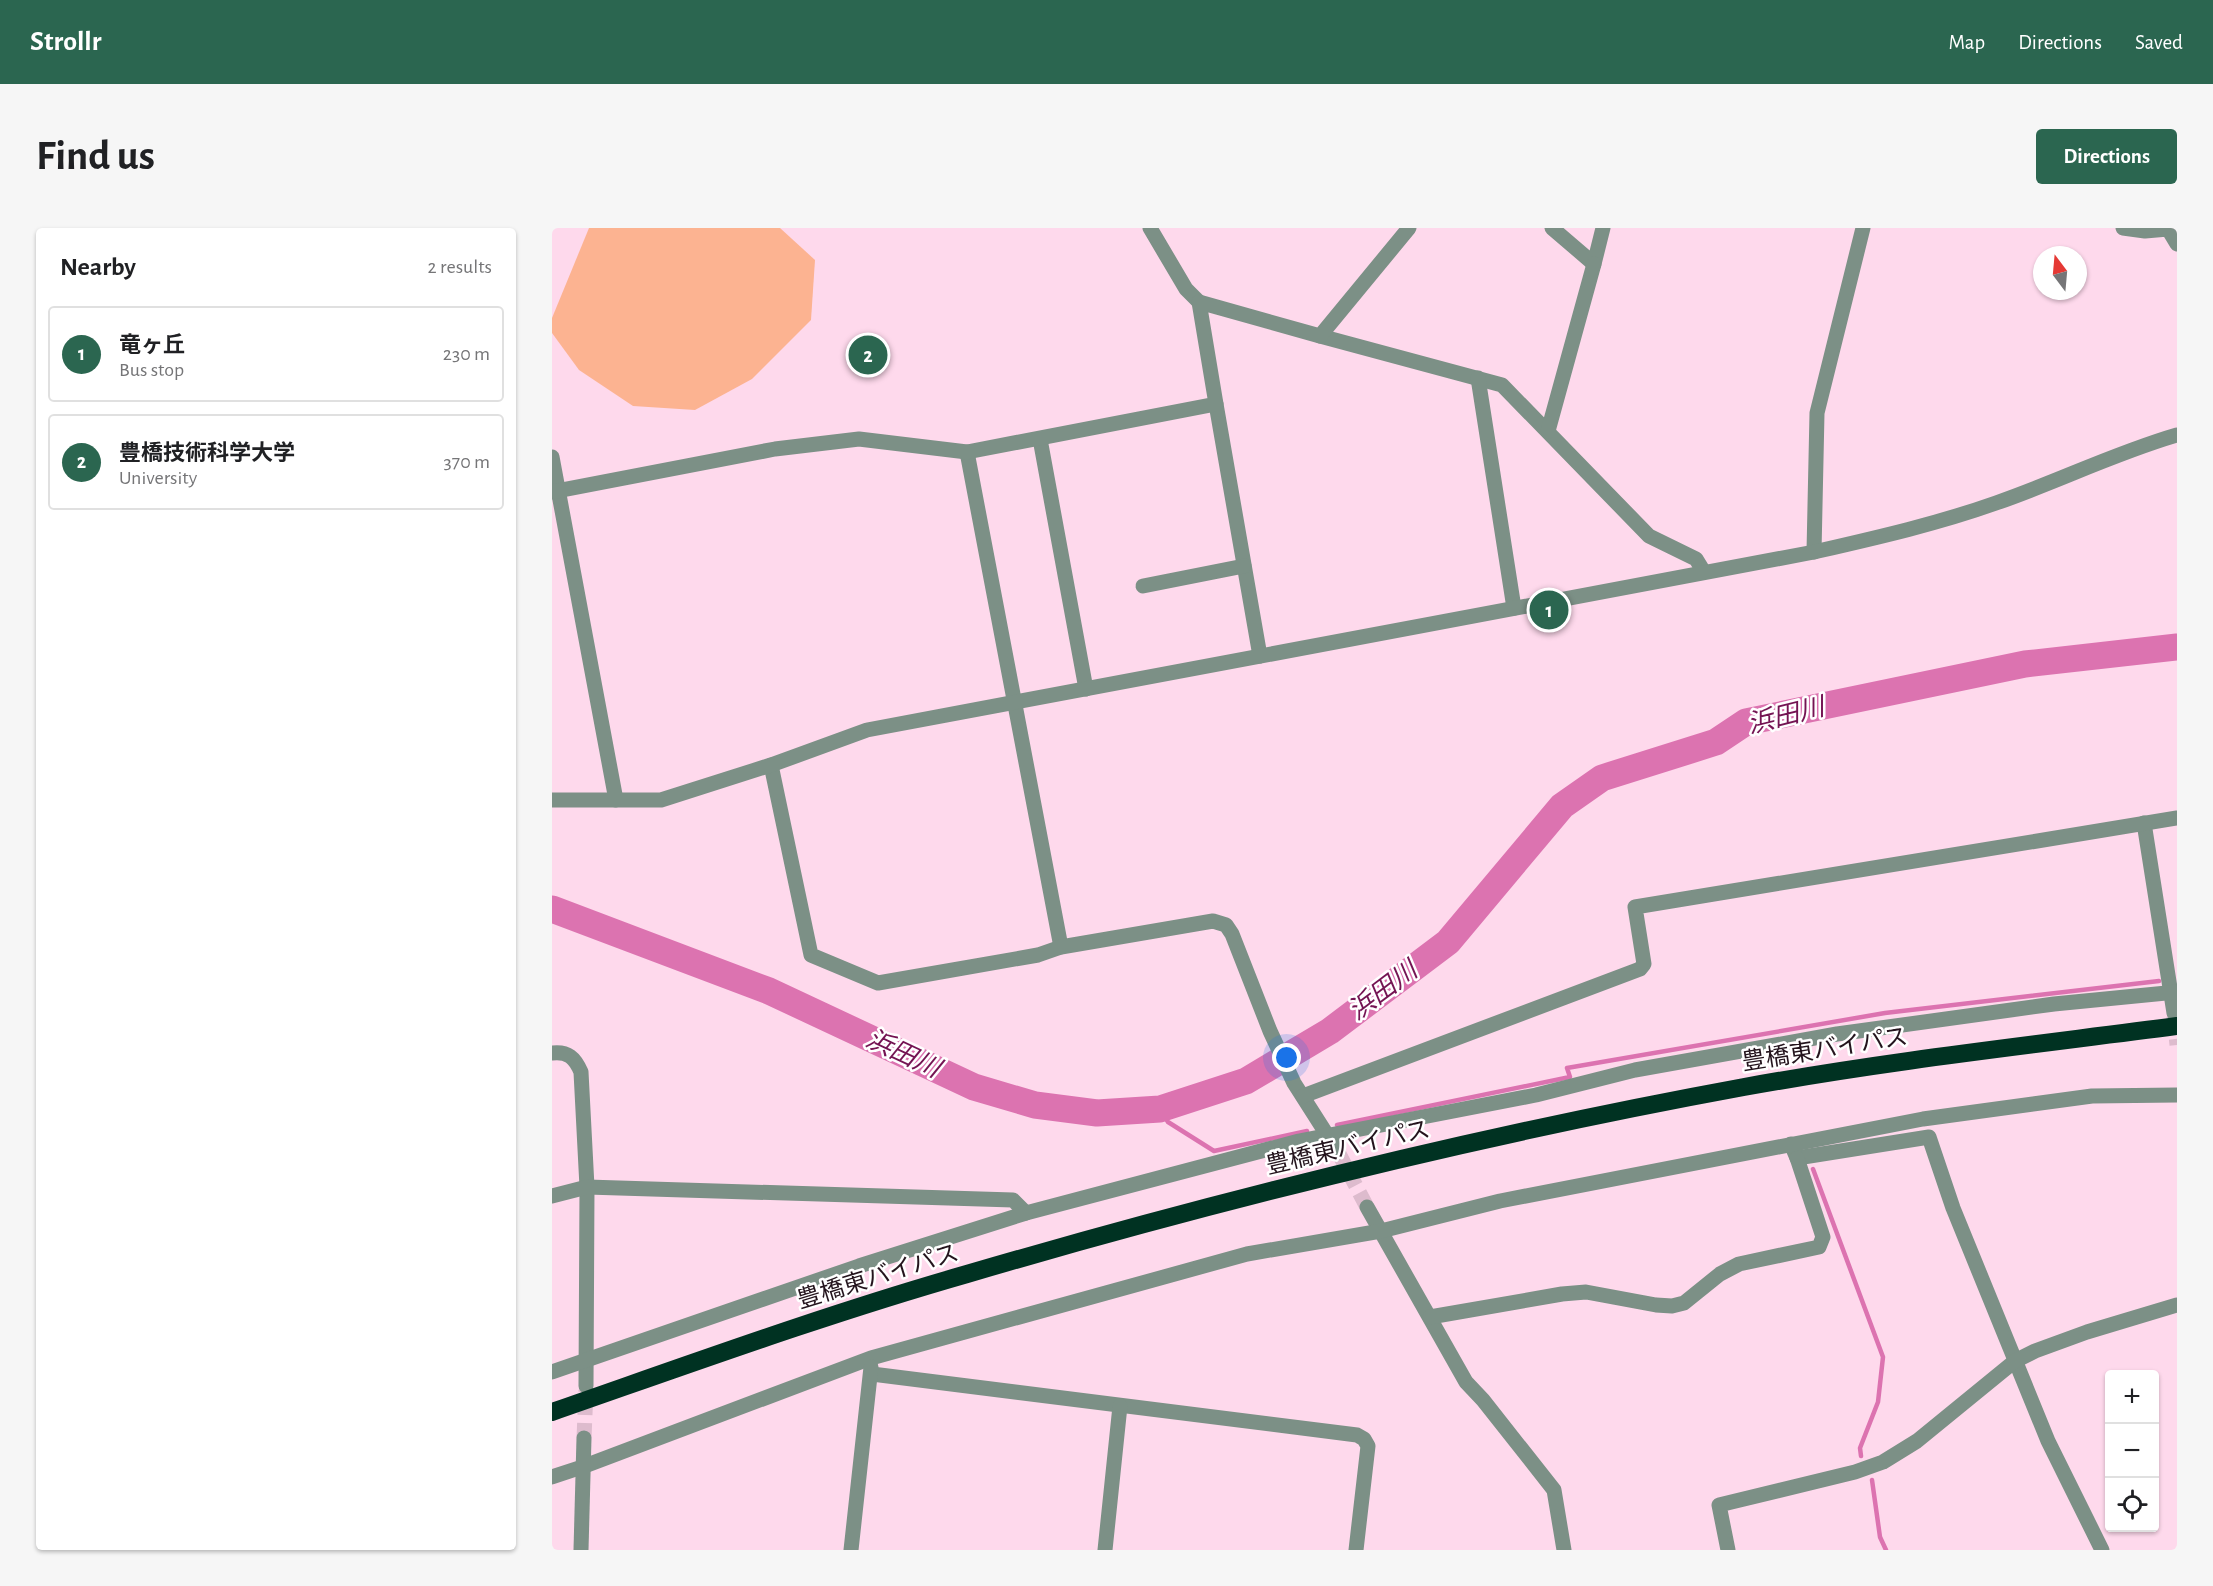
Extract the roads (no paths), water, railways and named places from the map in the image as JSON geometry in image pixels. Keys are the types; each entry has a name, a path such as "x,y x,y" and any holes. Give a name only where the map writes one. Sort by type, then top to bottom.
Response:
{"highway":[{"name":"豊橋東バイパス","path":"552,1412 821,1319 966,1274 1248,1196 1512,1134 1746,1087 1978,1050 2173,1024"}],"street":[{"path":"1150,228 1186,289 1199,302 1502,385 1648,536 1696,559 1704,572"},
{"path":"1320,336 1409,228"},
{"path":"1552,228 1594,264"},
{"path":"1548,431 1603,228"},
{"path":"1814,552 1817,413 1863,228"},
{"path":"2123,228 2145,231 2175,228"},
{"path":"2168,229 2177,244"},
{"path":"1199,302 1260,656"},
{"path":"1478,378 1514,609"},
{"path":"555,491 775,449 859,439 967,452 1216,404"},
{"path":"552,800 661,800 771,765 867,730 1814,552 1901,531 1995,504 2142,445 2177,435"},
{"path":"1040,439 1086,689"},
{"path":"967,452 1062,947"},
{"path":"552,456 555,491 616,800"},
{"path":"1143,586 1244,566"},
{"path":"771,765 811,955 878,983 1038,955 1062,947 1213,921 1226,925 1232,934 1270,1031 1298,1089 1338,1152"},
{"path":"1298,1089 1640,969 1644,964 1635,908 2177,818"},
{"path":"2144,824 2174,993 2173,1024"},
{"path":"552,1371 859,1266 1026,1213 1299,1141 1536,1095 1635,1070 1837,1034 2054,1004 2174,993"},
{"path":"552,1053 562,1052 575,1059 580,1072 587,1187 586,1386"},
{"path":"1794,1151 1923,1119 2092,1096 2177,1095"},
{"path":"552,1477 871,1358 1247,1254 1381,1231 1500,1201 1794,1151 1929,1137 1953,1208 2048,1441 2102,1550"},
{"path":"1430,1317 1562,1294 1586,1292 1672,1306 1684,1303 1720,1274 1739,1264 1819,1247 1823,1237 1794,1151"},
{"path":"552,1196 587,1187 1013,1200 1026,1213"},
{"path":"1367,1207 1466,1382 1483,1400 1554,1490 1564,1550"},
{"path":"1728,1550 1719,1505 1855,1472 1883,1462 1917,1441 2015,1361 2086,1332 2177,1305"},
{"path":"851,1550 872,1374 871,1358"},
{"path":"872,1374 1357,1435 1364,1439 1368,1446 1356,1550"},
{"path":"1105,1550 1120,1406"},
{"path":"581,1550 584,1438"}],"waterway":[{"name":"浜田川","path":"552,909 769,991 974,1087 1035,1105 1097,1113 1160,1109 1246,1081 1330,1031 1448,942 1562,806 1602,778 1716,742 1746,722 2025,664 2177,647"},
{"path":"1337,1125 1570,1077 1567,1068 1885,1013 2159,981"},
{"path":"1160,1109 1168,1122 1214,1151 1307,1131"},
{"path":"1813,1169 1883,1357 1878,1402 1860,1448 1861,1456"},
{"path":"1872,1480 1880,1537 1886,1550"}],"tunnel":[{"path":"2174,1016 2177,1045"},
{"path":"1338,1152 1367,1207"},
{"path":"584,1438 586,1390"}],"place":[{"name":"豊橋技術科学大学","path":"868,355"},
{"name":"竜ヶ丘","path":"1549,610"}]}
